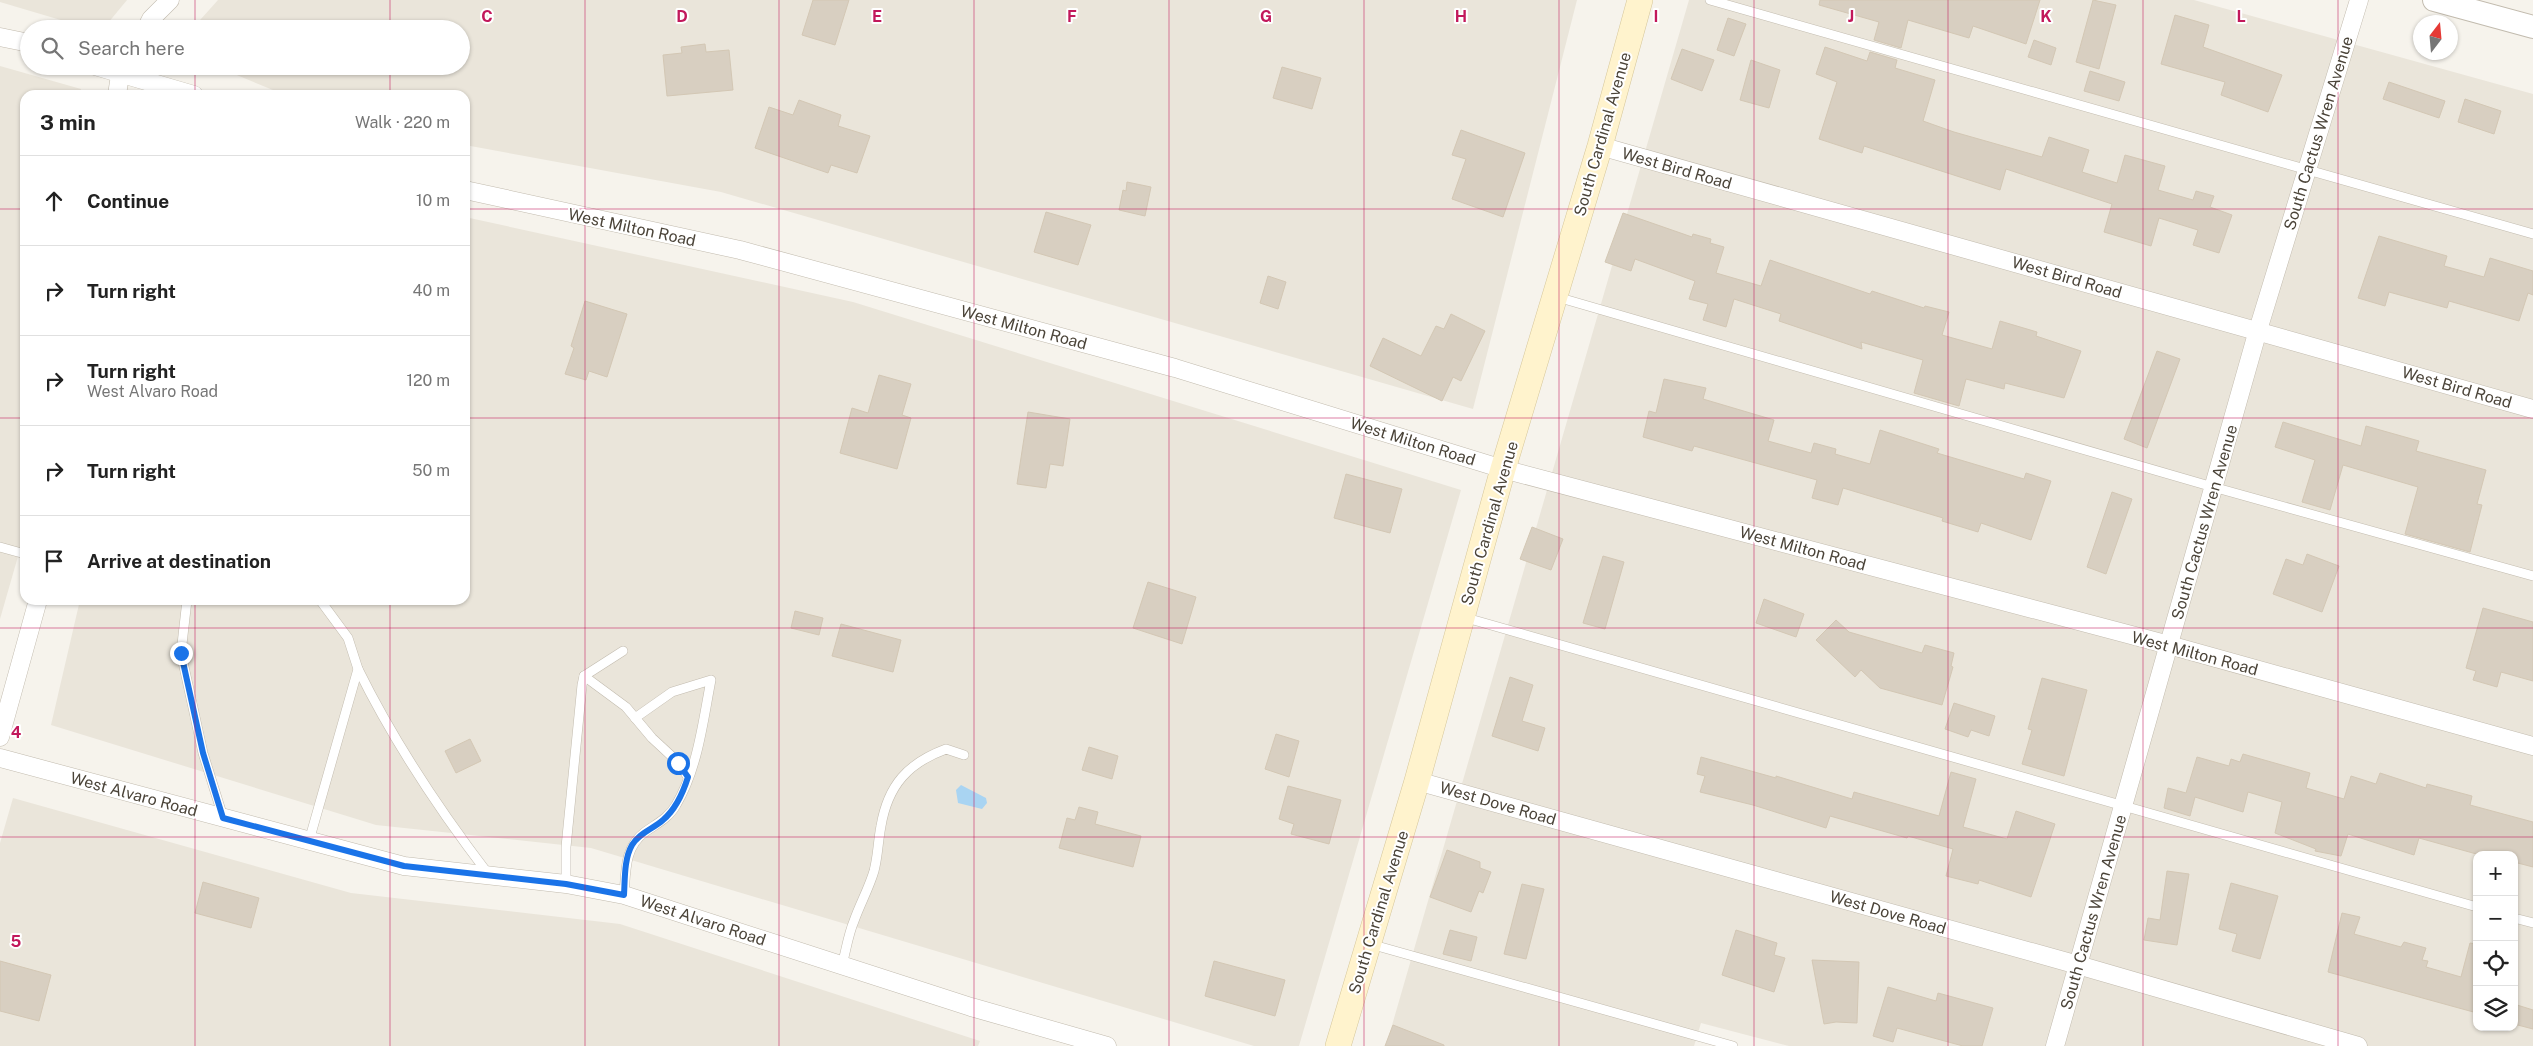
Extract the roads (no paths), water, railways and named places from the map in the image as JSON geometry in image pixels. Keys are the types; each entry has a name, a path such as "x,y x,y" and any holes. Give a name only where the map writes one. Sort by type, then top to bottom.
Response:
{"main road":[{"name":"South Cardinal Avenue","path":"1338,1046 1417,780 1503,469 1600,146 1640,0"}],"street":[{"path":"150,20 170,0"},
{"name":"South Cactus Wren Avenue","path":"2055,1046 2258,330 2359,0"},
{"path":"2434,0 2487,7 2533,27"},
{"path":"0,37 20,41"},
{"path":"118,90 122,75"},
{"path":"135,75 179,90"},
{"name":"West Bird Road","path":"1600,146 2533,409"},
{"name":"West Milton Road","path":"470,191 740,250 1175,368 1503,469 2169,645 2533,746"},
{"path":"0,737 37,605"},
{"name":"West Alvaro Road","path":"0,758 404,866 566,884 624,895 970,1007 1107,1046"},
{"name":"West Dove Road","path":"1417,780 2078,965 2358,1046"}],"lane":[{"path":"1710,0 2533,234"},
{"path":"1554,296 2213,488 2533,576"},
{"path":"0,547 20,553"},
{"path":"186,605 181,653 203,753 223,818"},
{"path":"324,605 348,638 358,669 376,704 444,816 489,876"},
{"path":"1462,617 2473,906"},
{"path":"566,884 566,847 584,676 623,650"},
{"path":"309,841 358,669"},
{"path":"584,676 626,707 652,738 678,763 688,777"},
{"path":"624,895 626,862 632,845 643,833 662,821 675,807 688,777 696,752 711,680 672,692 635,718"},
{"path":"842,965 853,923 874,872 879,848 880,826 890,791 910,768 928,756 946,749 964,755"},
{"path":"2518,919 2533,923"},
{"path":"1368,944 1733,1046"}],"water":[{"path":"961,785 986,798 987,803 982,809 958,803 956,790"}]}
